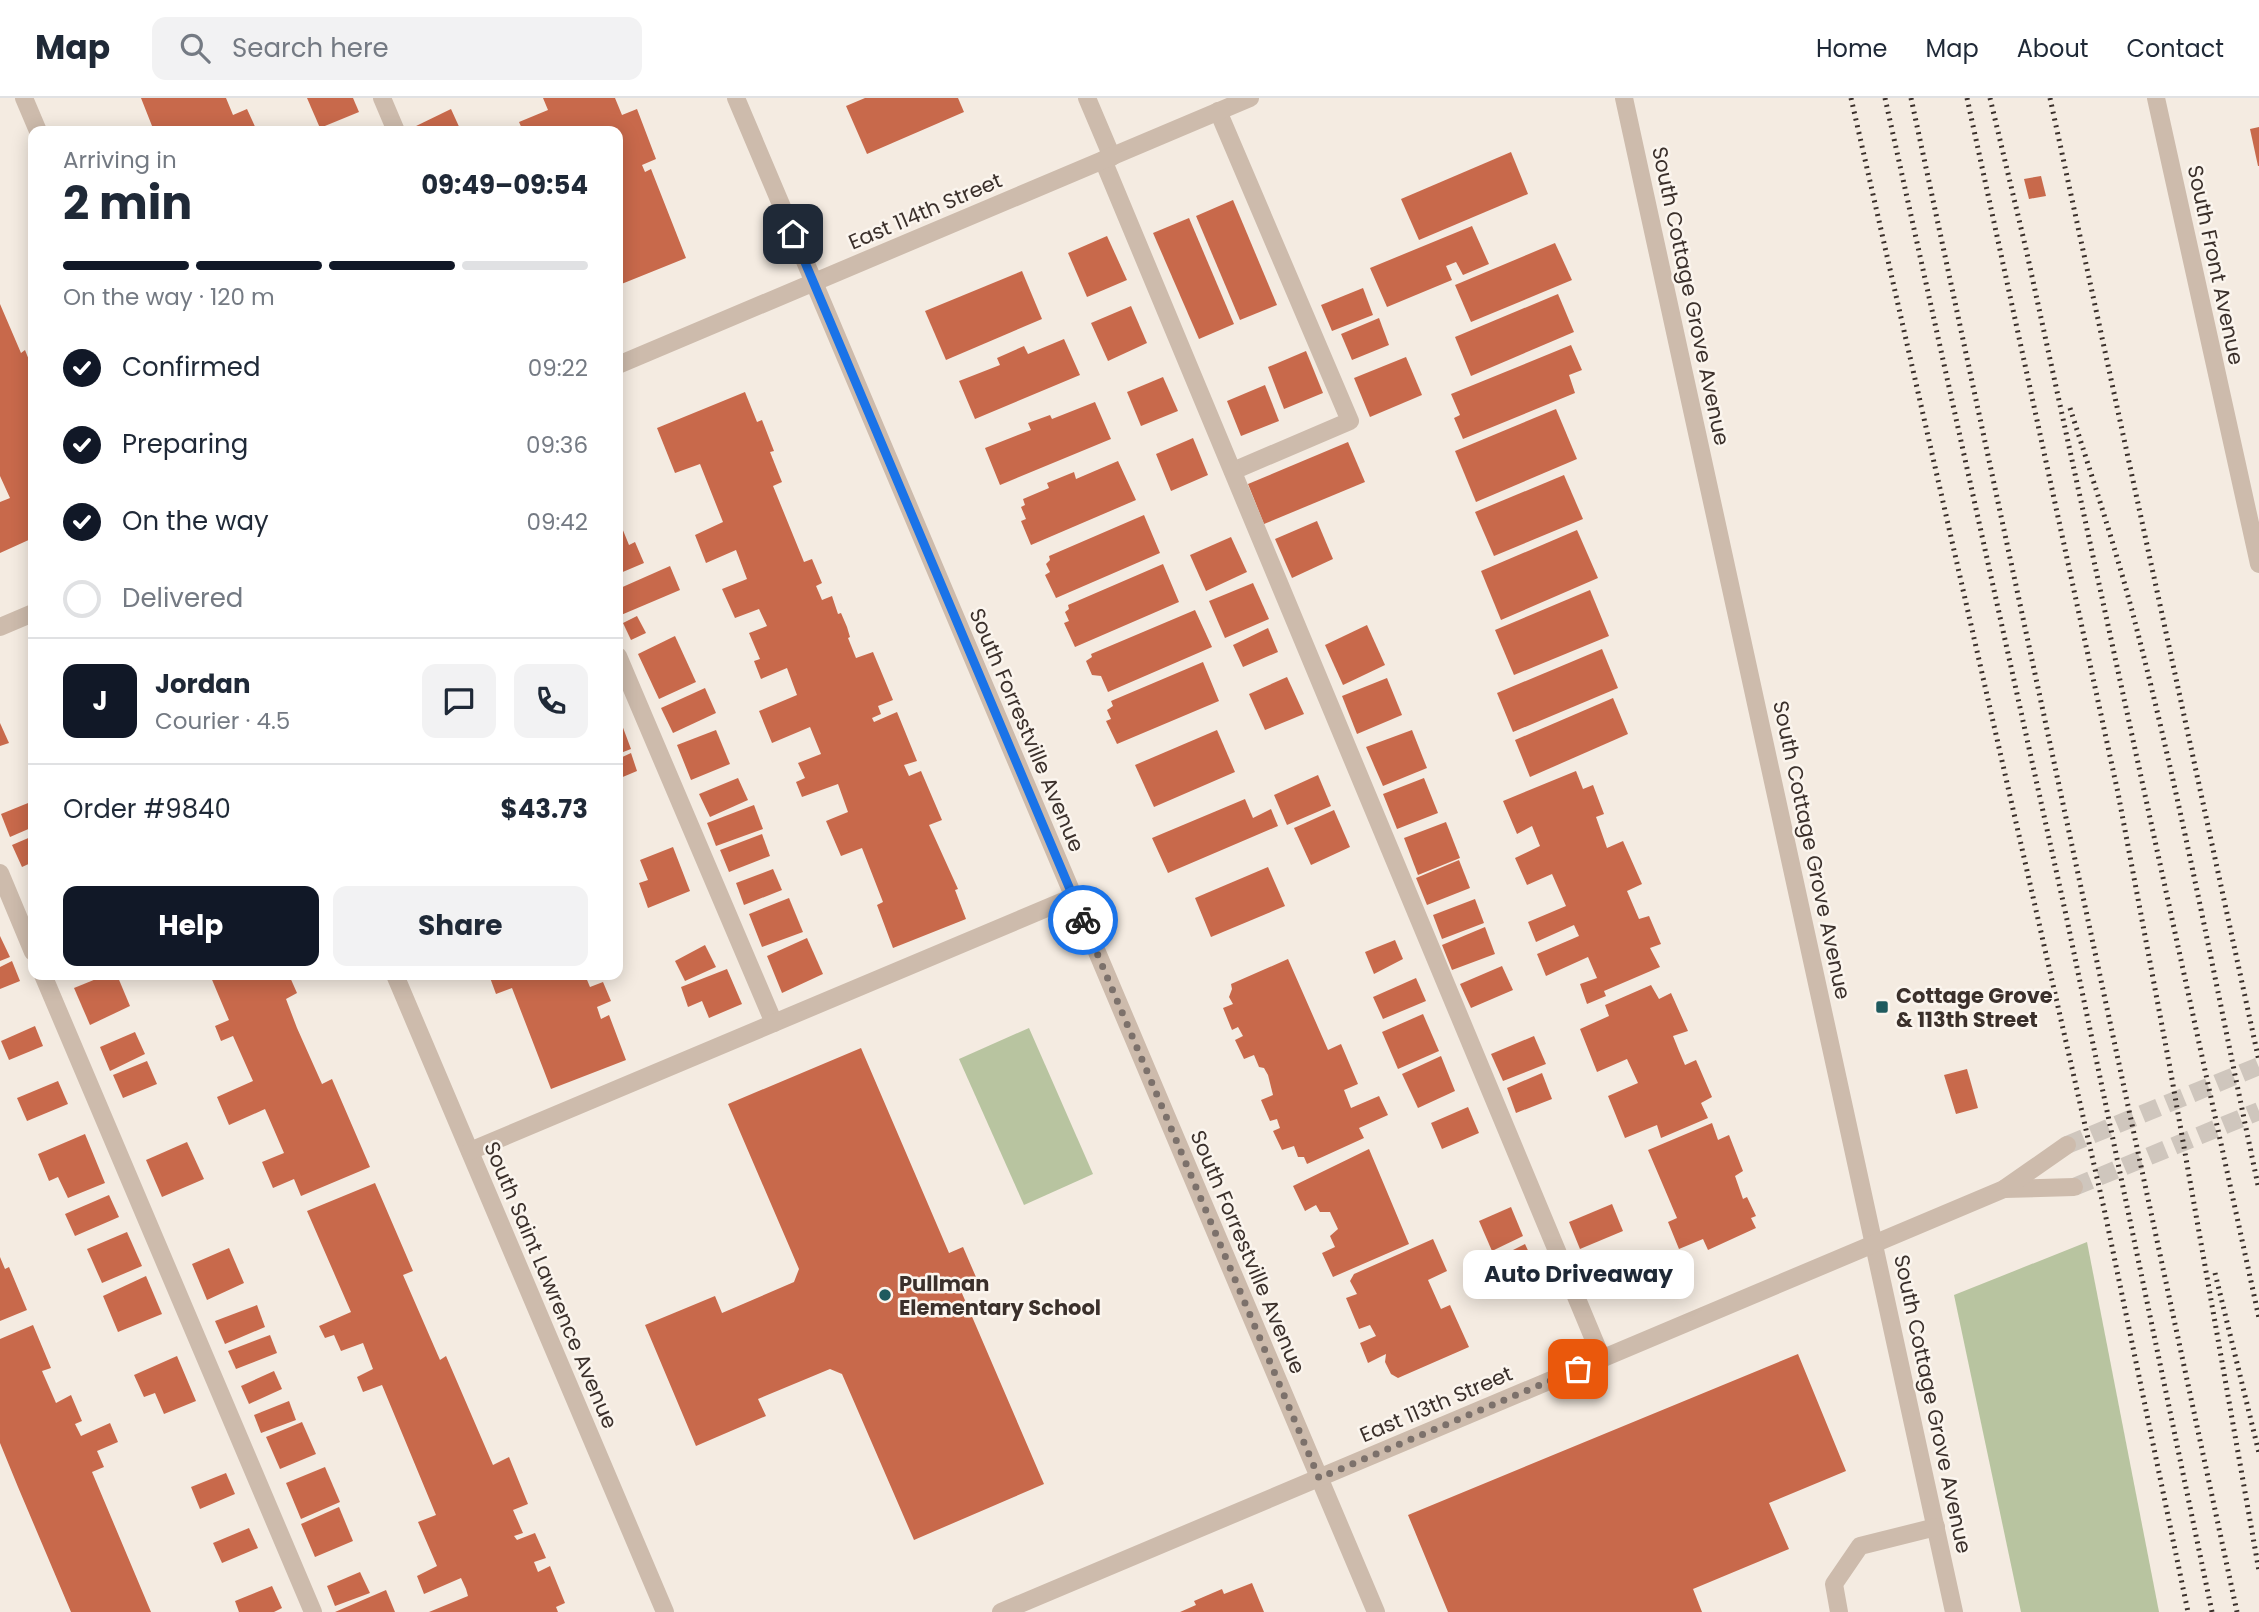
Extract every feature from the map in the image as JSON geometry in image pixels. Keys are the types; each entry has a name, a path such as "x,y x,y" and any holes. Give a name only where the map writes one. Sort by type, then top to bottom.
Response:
{"street":[{"path":"24,98 36,126"},
{"path":"382,98 394,126"},
{"name":"South Forrestville Avenue","path":"736,98 1376,1612"},
{"path":"1087,98 1108,158 1233,471 1602,1359"},
{"name":"East 114th Street","path":"623,363 1250,98"},
{"name":"South Cottage Grove Avenue","path":"1624,98 1954,1612"},
{"name":"South Front Avenue","path":"2156,98 2259,564"},
{"path":"1218,111 1350,421 1233,471"},
{"path":"0,627 28,615"},
{"path":"623,668 774,1023"},
{"path":"0,873 28,940"},
{"path":"470,1152 1073,897"},
{"path":"45,980 313,1612"},
{"name":"South Saint Lawrence Avenue","path":"397,980 665,1612"},
{"name":"East 113th Street","path":"1012,1610 2004,1189 2067,1145"},
{"name":"East 113th Street","path":"2004,1189 2074,1188"},
{"path":"1839,1612 1834,1584 1860,1546 1936,1527"}],"green space":[{"path":"1029,1028 1093,1174 1024,1205 959,1059"},
{"path":"2087,1242 2159,1612 2021,1612 1954,1295"}],"building":[{"path":"141,98 226,98 233,115 247,109 255,126 152,126"},
{"path":"307,98 353,98 359,112 319,126"},
{"path":"543,98 615,98 622,115 637,109 656,159 642,165 645,172 651,169 686,258 623,283 623,126 521,126 519,122 548,110"},
{"path":"865,98 958,98 964,112 867,154 846,106"},
{"path":"451,109 459,126 416,126"},
{"path":"2259,127 2259,166 2258,166 2250,129"},
{"path":"1511,152 1528,194 1419,240 1401,199"},
{"path":"2041,176 2046,196 2029,199 2024,179"},
{"path":"1233,200 1277,305 1240,320 1196,216"},
{"path":"1189,218 1234,324 1199,339 1153,233"},
{"path":"1472,226 1489,264 1463,275 1456,262 1446,266 1452,280 1387,307 1370,268"},
{"path":"1107,236 1127,280 1087,297 1068,253"},
{"path":"1555,243 1572,280 1471,322 1455,285"},
{"path":"1022,271 1042,319 946,360 925,311"},
{"path":"1363,288 1373,315 1332,331 1321,305"},
{"path":"1558,294 1574,332 1471,376 1455,337"},
{"path":"0,304 21,353 25,350 28,358 28,540 0,553 0,502 10,498 0,476"},
{"path":"1131,306 1147,343 1108,361 1091,323"},
{"path":"1379,318 1389,345 1352,360 1341,334"},
{"path":"1064,339 1080,375 975,419 959,381 1000,365 997,358 1024,346 1028,354"},
{"path":"1571,345 1582,370 1569,375 1575,393 1463,439 1454,418 1460,415 1451,394"},
{"path":"1306,351 1323,393 1284,409 1268,367"},
{"path":"1406,357 1422,395 1370,417 1354,378"},
{"path":"1163,377 1178,411 1141,426 1127,392"},
{"path":"1265,385 1279,421 1241,436 1227,401"},
{"path":"745,392 757,422 762,420 774,451 770,452 782,482 773,486 804,562 812,559 822,583 816,586 822,600 832,596 838,614 841,613 847,627 848,638 856,658 873,652 893,700 878,706 881,714 872,718 874,722 897,712 917,761 904,765 909,776 921,771 942,820 929,825 958,889 955,890 966,919 893,948 877,905 883,902 862,848 841,856 826,821 848,812 838,784 802,797 796,782 805,778 798,763 821,754 810,727 772,743 759,711 797,695 787,668 761,679 754,661 760,659 749,633 767,626 759,609 735,618 722,589 747,579 736,550 706,563 695,535 723,522 700,464 675,473 657,428"},
{"path":"1095,402 1111,439 1000,485 985,448 1031,430 1028,423 1050,415 1052,419"},
{"path":"1556,409 1577,459 1476,502 1455,451"},
{"path":"1193,438 1208,475 1171,491 1156,454"},
{"path":"1348,442 1365,482 1264,524 1248,484"},
{"path":"1118,461 1136,500 1031,545 1021,521 1026,519 1021,507 1025,505 1023,499 1049,488 1047,483 1074,472 1076,479"},
{"path":"1564,475 1583,519 1494,556 1475,512"},
{"path":"1144,515 1160,553 1056,598 1045,575 1050,572 1046,564 1050,560 1049,556"},
{"path":"1317,521 1333,559 1292,578 1275,539"},
{"path":"623,530 629,545 635,542 644,563 623,572"},
{"path":"1577,530 1598,578 1501,620 1481,571"},
{"path":"1231,537 1247,572 1206,591 1190,555"},
{"path":"1163,564 1179,602 1075,647 1064,623 1069,621 1065,612 1069,609 1068,605"},
{"path":"670,566 680,590 623,614 623,587"},
{"path":"1253,583 1269,619 1225,638 1209,601"},
{"path":"1590,590 1609,636 1514,675 1495,630"},
{"path":"1195,610 1212,647 1108,692 1101,676 1092,675 1086,661 1092,657 1091,654"},
{"path":"637,616 646,633 631,640 623,623"},
{"path":"1367,625 1385,665 1343,685 1325,645"},
{"path":"1268,628 1278,652 1243,667 1233,645"},
{"path":"675,636 696,682 659,699 638,654"},
{"path":"1602,649 1618,688 1513,732 1497,693"},
{"path":"1203,662 1219,701 1117,744 1106,721 1111,719 1107,710 1113,706 1111,701"},
{"path":"1287,677 1304,714 1265,730 1249,694"},
{"path":"1387,678 1402,715 1357,734 1342,696"},
{"path":"705,688 716,713 673,733 661,708"},
{"path":"1613,698 1628,734 1530,777 1515,740"},
{"path":"0,723 9,743 0,746"},
{"path":"623,728 631,749 623,752"},
{"path":"716,730 730,764 691,780 677,745"},
{"path":"1217,730 1235,772 1154,807 1135,765"},
{"path":"1412,730 1427,768 1383,786 1366,747"},
{"path":"631,753 637,771 623,777 623,757"},
{"path":"1576,771 1583,789 1593,785 1604,814 1596,817 1607,848 1623,841 1642,884 1627,891 1639,919 1649,916 1661,944 1650,948 1660,967 1604,991 1606,996 1587,1004 1580,984 1597,978 1588,957 1546,976 1537,954 1579,936 1574,925 1536,942 1528,922 1566,906 1552,874 1527,885 1515,858 1540,846 1532,826 1517,834 1503,801"},
{"path":"1318,775 1331,806 1287,825 1274,795"},
{"path":"738,778 748,800 710,817 699,794"},
{"path":"1424,778 1438,813 1397,829 1383,794"},
{"path":"1245,799 1253,818 1271,809 1278,826 1168,873 1152,838"},
{"path":"28,803 28,829 10,837 1,814"},
{"path":"754,805 763,829 716,846 707,823"},
{"path":"1334,810 1350,847 1311,865 1294,828"},
{"path":"1446,822 1460,858 1418,875 1404,838"},
{"path":"762,834 770,856 729,872 720,850"},
{"path":"28,838 28,864 22,867 12,845"},
{"path":"673,847 690,891 648,908 639,883 648,880 640,860"},
{"path":"1459,860 1470,888 1427,905 1416,878"},
{"path":"1268,867 1285,906 1211,937 1195,898"},
{"path":"773,869 782,890 744,905 736,883"},
{"path":"789,898 803,932 762,947 749,914"},
{"path":"1475,899 1484,923 1442,939 1433,915"},
{"path":"1485,927 1495,954 1452,970 1442,945"},
{"path":"0,936 10,957 0,961"},
{"path":"807,938 823,974 782,993 767,956"},
{"path":"1395,940 1403,959 1374,974 1365,952"},
{"path":"705,945 716,967 685,981 675,961"},
{"path":"1288,959 1328,1050 1341,1044 1358,1084 1344,1090 1351,1108 1379,1096 1388,1115 1359,1128 1364,1138 1307,1164 1304,1157 1298,1157 1294,1146 1282,1150 1273,1131 1280,1128 1277,1119 1270,1121 1261,1100 1273,1095 1268,1075 1264,1068 1259,1067 1254,1055 1244,1059 1235,1040 1243,1036 1238,1027 1232,1030 1223,1008 1233,1004 1229,997 1231,984"},
{"path":"12,961 20,981 0,989 0,967"},
{"path":"1502,966 1513,990 1471,1008 1460,984"},
{"path":"727,969 742,1004 709,1018 702,1001 688,1007 681,987"},
{"path":"1416,978 1426,1001 1383,1019 1373,997"},
{"path":"94,980 119,980 130,1006 90,1025 74,988"},
{"path":"212,980 291,980 297,993 286,999 297,1028 322,1084 332,1079 370,1167 301,1196 294,1179 273,1188 262,1162 284,1153 265,1109 229,1125 217,1097 253,1081 233,1036 221,1041 215,1026 229,1020"},
{"path":"491,980 587,980 590,987 603,982 611,1001 597,1007 601,1019 609,1015 626,1060 551,1089 512,988 496,994"},
{"path":"1651,985 1659,999 1671,993 1688,1031 1673,1036 1685,1065 1696,1060 1712,1097 1701,1103 1708,1118 1661,1138 1657,1125 1625,1138 1608,1096 1638,1083 1627,1059 1597,1072 1580,1029 1609,1016 1605,1005"},
{"path":"1423,1014 1439,1051 1398,1069 1382,1032"},
{"path":"35,1026 43,1046 9,1060 1,1041"},
{"path":"135,1032 145,1054 110,1071 100,1047"},
{"path":"1534,1036 1546,1064 1503,1081 1491,1054"},
{"path":"861,1048 949,1253 963,1247 979,1284 961,1291 1044,1484 914,1540 842,1374 830,1369 758,1399 766,1416 696,1446 645,1325 715,1296 722,1313 794,1282 799,1269 728,1104"},
{"path":"1441,1056 1455,1091 1418,1108 1402,1074"},
{"path":"147,1061 157,1084 123,1098 113,1075"},
{"path":"1967,1069 1978,1108 1956,1114 1944,1075"},
{"path":"1542,1073 1552,1099 1516,1113 1507,1088"},
{"path":"58,1081 68,1104 27,1121 17,1098"},
{"path":"1468,1107 1479,1133 1442,1149 1431,1123"},
{"path":"1712,1123 1718,1140 1729,1135 1743,1171 1735,1176 1743,1199 1747,1197 1756,1216 1751,1218 1756,1228 1708,1250 1703,1239 1679,1249 1668,1222 1677,1218 1648,1150"},
{"path":"85,1134 105,1183 68,1198 58,1177 49,1181 38,1154"},
{"path":"187,1142 204,1179 162,1197 146,1160"},
{"path":"1369,1149 1409,1244 1333,1277 1322,1253 1335,1247 1330,1236 1338,1229 1330,1212 1320,1212 1316,1205 1305,1211 1293,1186"},
{"path":"375,1183 413,1271 403,1275 440,1360 446,1356 493,1465 509,1457 528,1504 513,1510 523,1533 514,1536 517,1540 535,1533 546,1558 534,1562 538,1572 550,1566 565,1603 556,1607 558,1612 429,1612 468,1596 466,1589 461,1578 424,1594 417,1576 437,1566 418,1522 436,1515 382,1385 363,1392 357,1377 373,1369 363,1343 341,1351 334,1335 325,1338 319,1326 351,1312 307,1211"},
{"path":"109,1195 119,1217 75,1236 65,1214"},
{"path":"1612,1204 1623,1231 1580,1249 1569,1222"},
{"path":"1511,1207 1523,1236 1492,1251 1479,1221"},
{"path":"127,1232 142,1266 102,1283 87,1249"},
{"path":"1433,1239 1447,1271 1428,1280 1441,1309 1450,1305 1469,1347 1398,1378 1391,1374 1385,1362 1386,1354 1368,1363 1360,1343 1376,1336 1370,1325 1359,1329 1346,1298 1357,1294 1350,1281 1354,1274"},
{"path":"1525,1244 1538,1272 1507,1286 1495,1259"},
{"path":"229,1248 244,1283 207,1300 192,1264"},
{"path":"0,1257 5,1269 9,1267 27,1310 0,1321"},
{"path":"146,1276 162,1314 118,1332 103,1296"},
{"path":"257,1305 265,1327 225,1344 215,1321"},
{"path":"33,1325 51,1368 42,1371 56,1403 71,1395 82,1421 75,1424 81,1436 110,1423 118,1442 97,1451 104,1467 92,1472 151,1612 71,1612 18,1487 0,1443 0,1339"},
{"path":"270,1335 277,1353 236,1369 228,1351"},
{"path":"1798,1354 1846,1471 1769,1503 1789,1549 1693,1589 1702,1612 1448,1612 1408,1515"},
{"path":"177,1356 196,1401 164,1414 155,1393 144,1397 134,1375"},
{"path":"274,1371 282,1389 249,1404 241,1386"},
{"path":"289,1401 296,1420 261,1433 254,1415"},
{"path":"302,1422 316,1454 280,1469 266,1437"},
{"path":"325,1467 340,1502 301,1519 286,1483"},
{"path":"226,1473 235,1494 200,1509 191,1487"},
{"path":"339,1507 353,1541 315,1557 301,1524"},
{"path":"249,1528 258,1548 222,1563 213,1543"},
{"path":"360,1572 370,1593 335,1606 327,1586"},
{"path":"1252,1583 1264,1612 1180,1612 1196,1605 1194,1601 1222,1589 1224,1594"},
{"path":"272,1586 282,1608 274,1612 239,1612 235,1601"},
{"path":"386,1590 395,1612 335,1612"}],"tunnel":[{"path":"2067,1145 2259,1066"},
{"path":"2074,1187 2259,1111"}],"railway":[{"path":"1851,98 2105,1213 2188,1612"},
{"path":"1885,98 2066,915 2212,1612"},
{"path":"1911,98 2237,1612"},
{"path":"1967,98 2118,793 2170,1068 2259,1571"},
{"path":"1990,98 2026,249 2259,1318"},
{"path":"2050,98 2259,1061"},
{"path":"2070,408 2121,571 2153,696 2259,1190"},
{"path":"2215,1273 2259,1453"}],"way so far":[{"path":"1083,920 1319,1478 1578,1369"}],"place":[{"name":"Cottage Grove & 113th Street","path":"1882,1007"},
{"name":"Pullman Elementary School","path":"885,1295"},
{"name":"Auto Driveaway","path":"1578,1369"}],"route":[{"path":"793,234 1083,920"}]}
